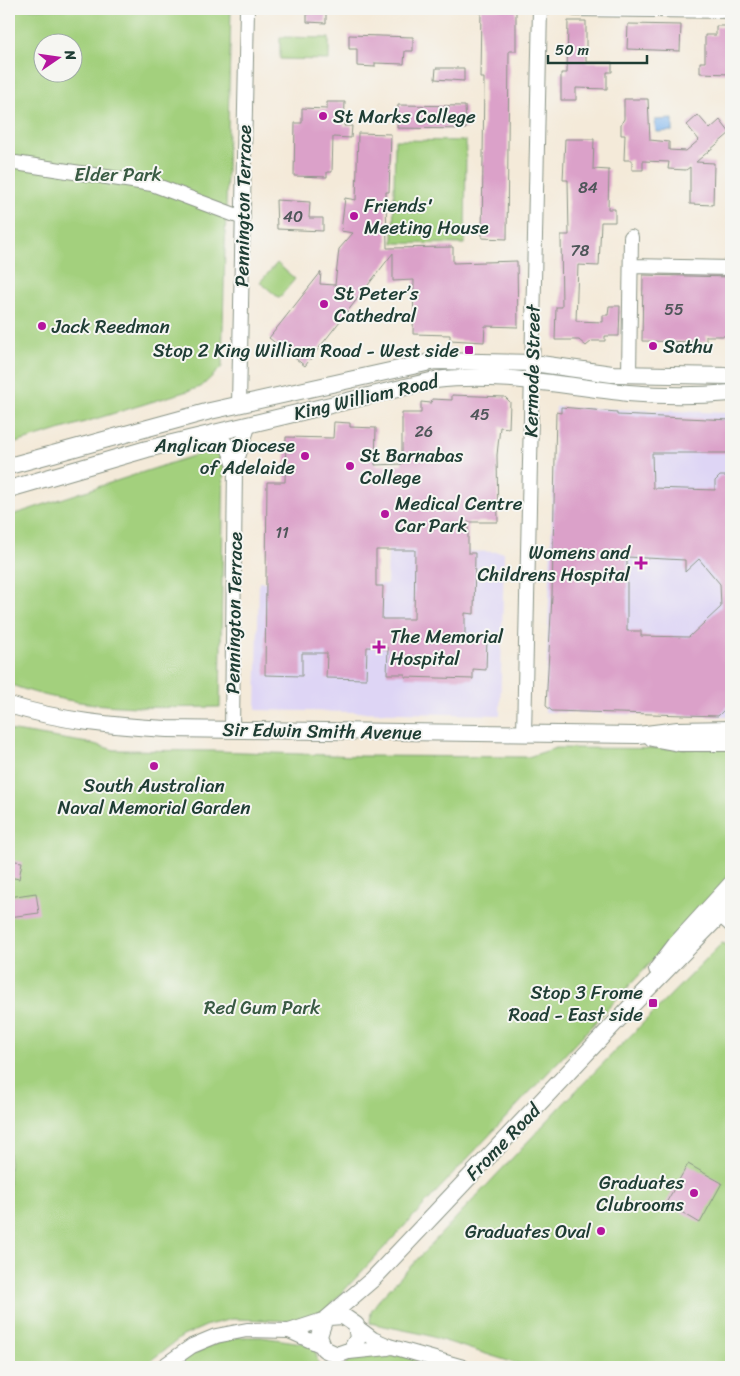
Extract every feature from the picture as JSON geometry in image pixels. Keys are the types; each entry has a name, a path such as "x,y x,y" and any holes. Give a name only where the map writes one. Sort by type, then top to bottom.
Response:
{"main road":[{"name":"King William Road","path":"9,466 136,430 239,404 436,361 533,363 629,374 731,376"},
{"name":"King William Road","path":"9,489 147,448 434,380 476,378 532,381 630,393 694,396 731,394"},
{"path":"204,435 230,420 239,404"},
{"name":"Sir Edwin Smith Avenue","path":"9,705 50,717 104,725 232,730 638,735 678,730 731,730"},
{"name":"Sir Edwin Smith Avenue","path":"638,735 679,742 731,743"},
{"name":"Frome Road","path":"327,1318 373,1279 632,1005 672,949 726,909 731,884"},
{"name":"Frome Road","path":"357,1326 358,1308 373,1279"},
{"path":"325,1367 319,1333 327,1318 343,1316 357,1326 357,1343 337,1367"},
{"path":"322,1346 334,1355 348,1352"}],"street":[{"name":"Pennington Terrace","path":"239,404 247,9"},
{"name":"Kermode Street","path":"524,734 540,9"},
{"path":"575,9 731,11"},
{"path":"9,162 152,184 243,218"},
{"path":"629,374 631,237"},
{"path":"630,266 731,268"},
{"name":"Pennington Terrace","path":"232,730 235,466 249,424"},
{"name":"Pennington Terrace","path":"204,435 221,438 226,444 235,466"},
{"path":"162,1367 192,1346 216,1336 247,1330 289,1331 327,1318"},
{"path":"357,1326 378,1342 463,1367"},
{"path":"289,1331 322,1346"},
{"path":"348,1352 397,1348"}],"shaded area":[{"name":"Womens and Childrens Hospital","path":"556,407 731,413 731,717 545,712"},
{"name":"The Memorial Hospital","path":"388,550 504,552 500,715 256,710 259,582 387,584"}],"green space":[{"name":"Elder Park","path":"9,9 231,9 222,367 201,387 9,445"},
{"path":"280,37 329,38 329,60 280,59"},
{"path":"395,140 466,141 465,244 393,243"},
{"path":"277,263 295,279 279,298 260,282"},
{"path":"214,449 224,450 220,707 113,706 60,699 9,684 9,516"},
{"name":"Red Gum Park","path":"9,730 94,744 114,750 359,756 528,757 556,748 731,749 731,877 323,1313 297,1321 232,1319 208,1325 183,1336 142,1367 9,1367"},
{"path":"722,943 731,946 731,1367 527,1367 423,1334 370,1323 371,1311 378,1301 565,1102"},
{"path":"239,1337 261,1337 310,1344 315,1349 319,1367 173,1367 204,1349"},
{"path":"384,1353 412,1357 419,1364 431,1367 343,1367 347,1362 356,1357 366,1354"}],"water":[{"path":"673,119 673,131 656,132 655,120"}],"building":[{"path":"307,9 326,9 326,23 307,22"},
{"path":"481,9 516,9 516,51 509,51 507,239 482,238 484,78 480,78"},
{"path":"568,21 586,21 586,62 612,62 612,72 607,72 607,89 576,88 576,100 561,100 561,73 567,73"},
{"path":"628,24 681,25 680,51 627,49"},
{"path":"716,26 730,26 731,74 700,73 700,62 705,62 705,35 716,35"},
{"path":"349,35 413,37 413,51 405,51 404,64 375,63 375,67 357,66 357,49 349,49"},
{"path":"436,68 464,68 464,81 435,79"},
{"path":"624,99 648,99 650,140 669,142 669,150 686,151 699,140 687,125 698,115 710,129 720,120 730,133 696,162 714,163 713,205 690,204 690,167 686,170 668,169 669,162 643,161 643,170 632,170 632,160 624,160 625,135 621,135 621,124 624,119"},
{"path":"327,102 345,102 344,126 352,126 351,138 333,137 332,172 327,172 327,177 294,176 295,123 302,123 302,108 327,109"},
{"path":"398,105 465,106 466,129 397,128"},
{"path":"358,133 391,134 389,192 386,192 387,248 453,247 453,263 517,261 518,327 485,326 484,342 450,340 450,335 413,334 414,280 393,281 393,253 305,366 269,338 321,272 320,284 335,285 339,249 353,233 341,231 345,198 356,200"},
{"path":"565,139 594,139 593,169 609,170 608,209 615,209 615,222 601,222 599,266 578,265 576,321 603,322 603,315 608,315 609,306 620,306 619,336 605,336 605,341 592,341 586,346 579,340 555,340 556,307 562,307 561,235 569,235 568,180 563,180"},
{"path":"276,200 310,202 309,218 323,218 323,231 277,229"},
{"path":"643,275 731,277 731,336 706,336 706,342 642,341"},
{"path":"452,395 505,397 510,402 509,428 500,427 497,455 498,522 468,522 468,553 475,553 474,614 465,613 465,638 487,639 486,670 473,669 473,679 405,677 405,674 387,674 388,648 367,647 366,679 326,678 327,653 302,653 302,676 265,675 267,482 285,482 286,437 333,438 334,422 350,423 350,427 376,428 375,465 402,464 402,413 421,413 421,402 431,403 432,399 452,400","holes":["376,550 415,550 414,619 382,619 383,586 376,586"]},
{"name":"Womens and Childrens Hospital","path":"561,407 617,412 617,415 731,420 731,453 652,453 653,488 715,490 715,481 720,476 731,476 731,703 718,716 552,711 546,706 552,596 556,412 561,413","holes":["627,557 685,560 685,572 699,559 720,584 721,607 689,637 641,636 641,631 627,631"]},
{"path":"9,860 22,862 19,879 9,877"},
{"path":"36,893 39,913 9,917 9,897"},
{"name":"Graduates Clubrooms","path":"688,1164 722,1183 700,1223 666,1203"}],"place":[{"name":"St Marks College","path":"323,116"},
{"name":"Friends' Meeting House","path":"354,216"},
{"name":"St Peter’s Cathedral","path":"324,304"},
{"name":"Jack Reedman","path":"42,326"},
{"name":"Sathu","path":"653,346"},
{"name":"Stop 2 King William Road - West side","path":"469,350"},
{"name":"Anglican Diocese of Adelaide","path":"305,456"},
{"name":"St Barnabas College","path":"350,466"},
{"name":"Medical Centre Car Park","path":"385,514"},
{"name":"Womens and Childrens Hospital","path":"641,563"},
{"name":"The Memorial Hospital","path":"379,647"},
{"name":"South Australian Naval Memorial Garden","path":"154,766"},
{"name":"Stop 3 Frome Road - East side","path":"653,1003"},
{"name":"Graduates Clubrooms","path":"694,1193"},
{"name":"Graduates Oval","path":"601,1231"}]}
